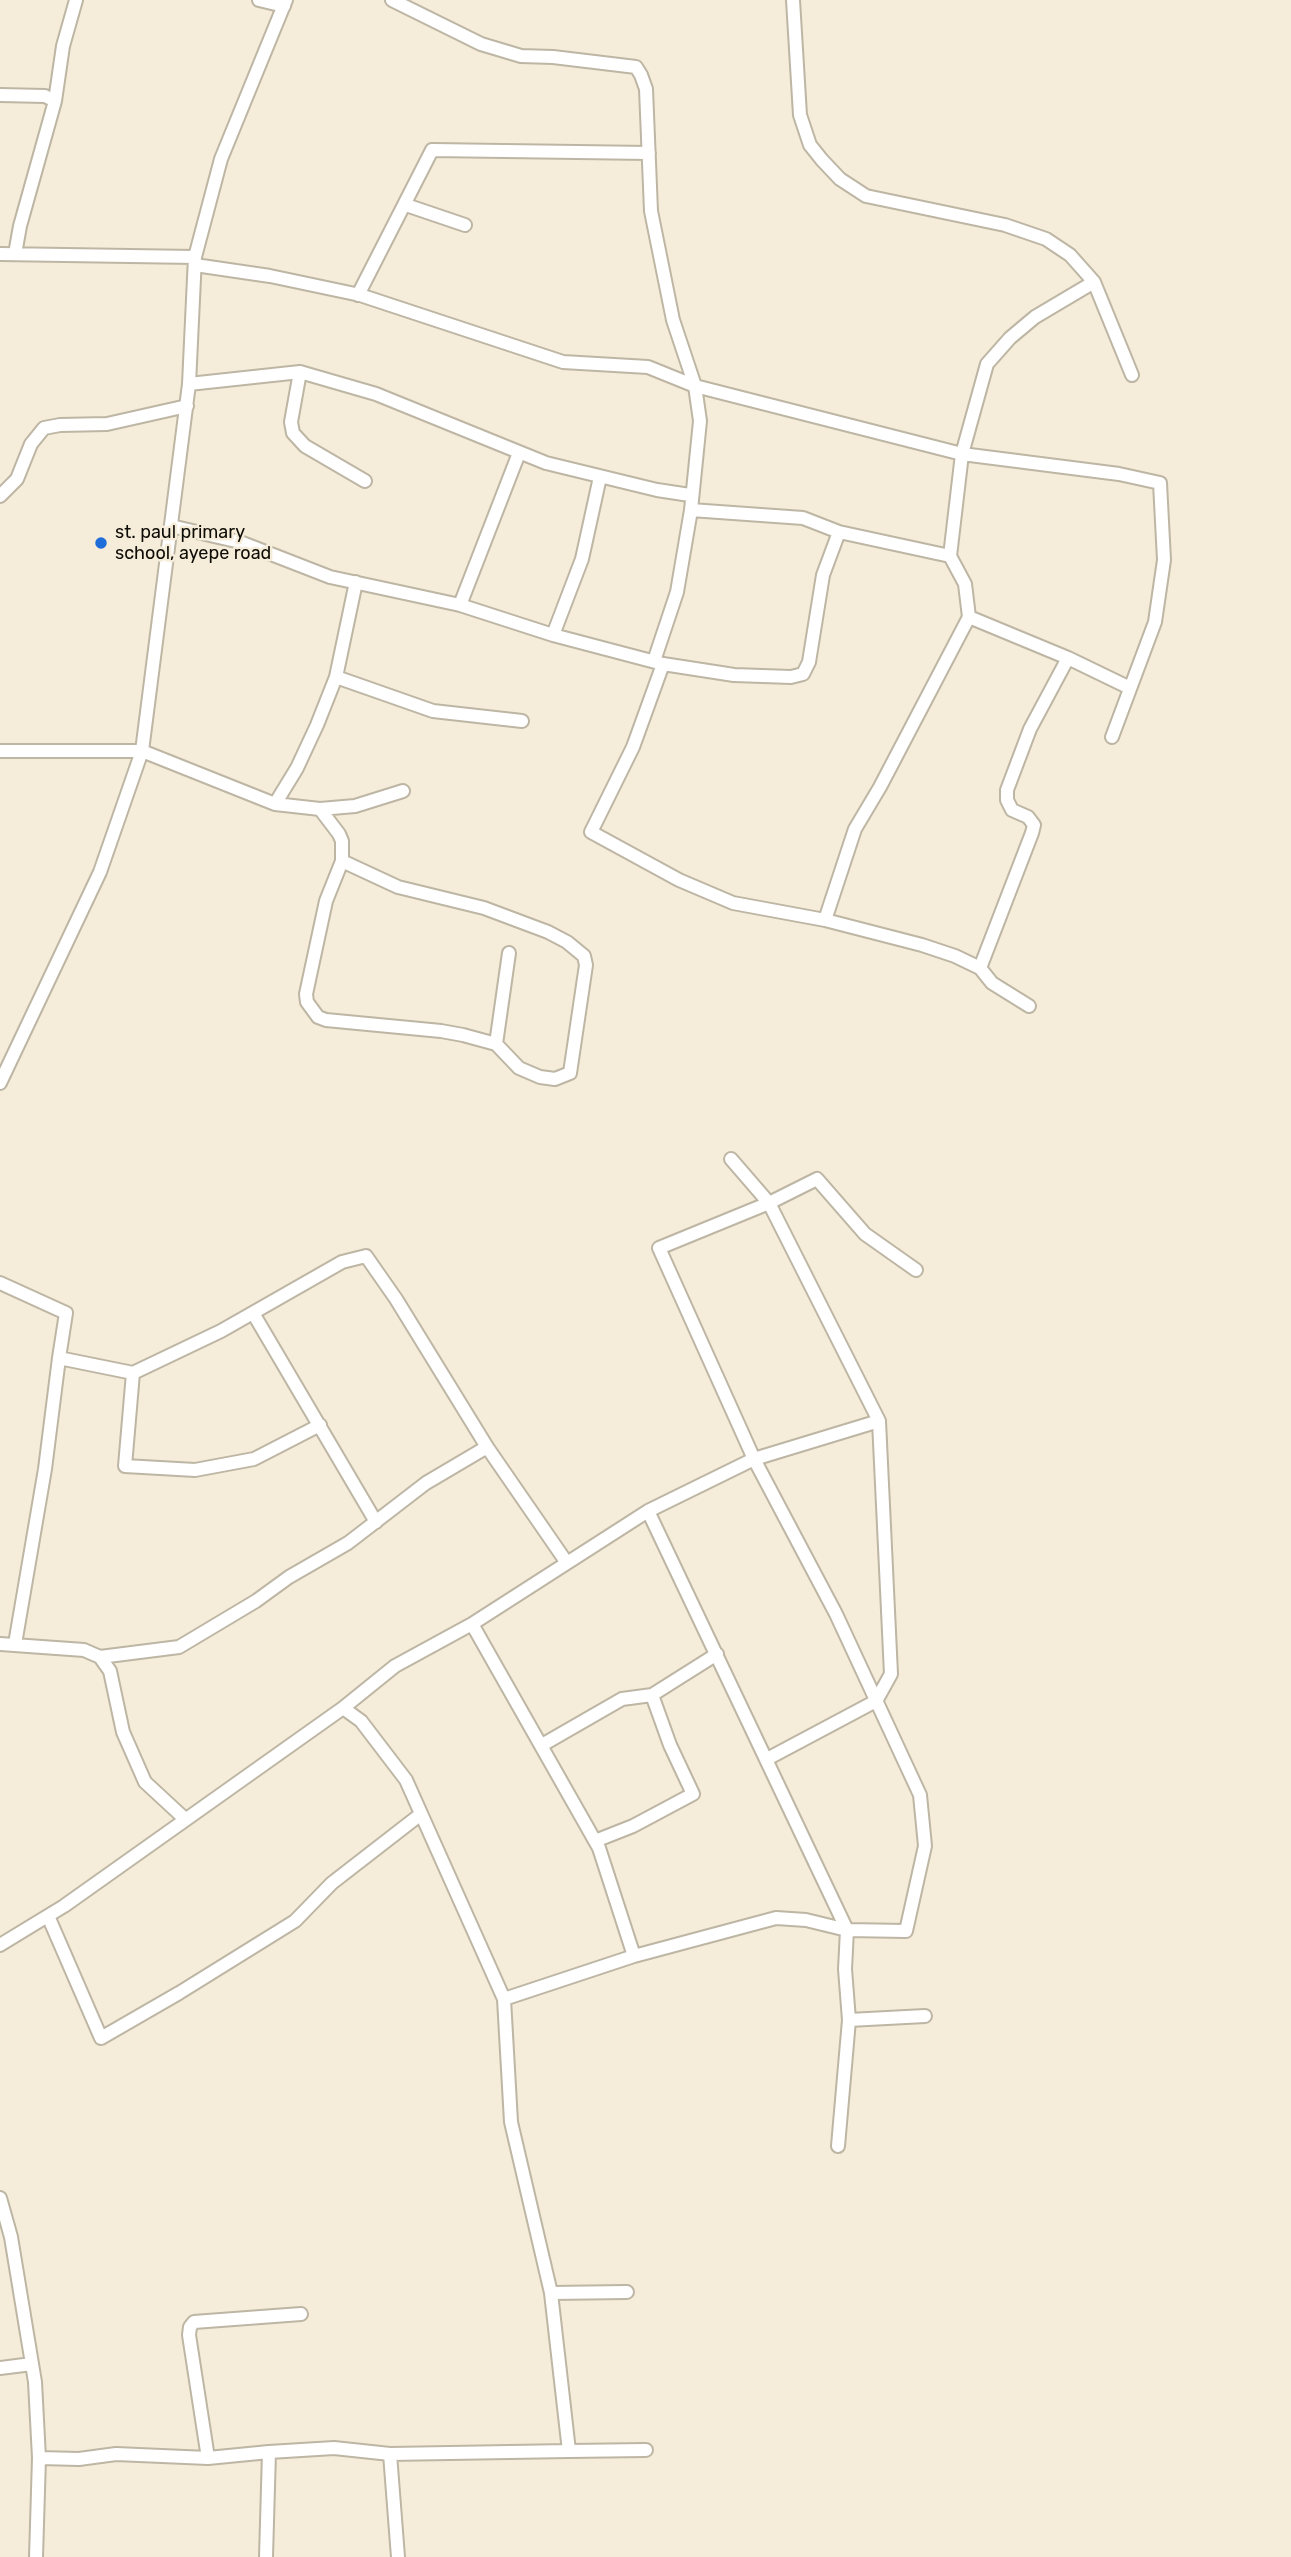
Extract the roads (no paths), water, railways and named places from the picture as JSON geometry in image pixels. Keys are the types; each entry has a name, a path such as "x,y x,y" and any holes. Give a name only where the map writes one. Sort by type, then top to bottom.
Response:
{"street":[{"path":"15,254 20,226 55,100 63,46 76,0"},
{"path":"0,1083 100,872 142,751 187,406 195,261 221,159 285,3 259,0"},
{"path":"392,0 481,44 521,56 636,67 646,89 651,211 673,320 695,386 700,421 690,495 691,510 677,592 659,662 633,747 591,832 679,880 733,903 825,920 922,945 980,968 992,983 1029,1006"},
{"path":"793,0 800,115 810,145 839,178 866,196 1005,225 1046,239 1070,255 1094,282 1132,375"},
{"path":"0,95 45,96 55,100"},
{"path":"358,295 432,150 649,153"},
{"path":"405,205 465,225"},
{"path":"0,254 195,261 358,295 563,362 648,367 695,386 962,454 1119,474 1160,483 1164,560 1155,622 1112,737"},
{"path":"825,920 855,829 880,787 969,617 965,584 950,556 962,454 987,364 1010,338 1035,317 1094,282"},
{"path":"189,384 300,372 376,394 519,453 600,477 690,495"},
{"path":"300,372 291,422 293,433 305,446 365,481"},
{"path":"0,496 17,479 31,444 44,428 107,424 187,406"},
{"path":"460,605 519,453"},
{"path":"553,635 582,559 600,477"},
{"path":"691,510 803,518 839,532 950,556"},
{"path":"171,526 240,542 317,573 460,605 553,635 659,662 734,675 791,677 803,674 809,662 823,575 839,532"},
{"path":"275,804 297,768 336,677 356,582"},
{"path":"969,617 1068,658 1130,688"},
{"path":"980,968 1034,825 1028,817 1012,810 1007,800 1007,790 1030,729 1068,658"},
{"path":"336,677 433,711 523,721"},
{"path":"0,751 142,751 275,804 320,809 355,806 402,791"},
{"path":"320,809 340,834 342,860 326,901 306,994 318,1017 441,1031 496,1044 525,1072 555,1079 567,1076 571,1070 586,965 584,956 567,942 548,932 484,908 398,887 342,860"},
{"path":"496,1044 509,953"},
{"path":"731,1159 769,1203 879,1421 891,1674 876,1701 767,1759"},
{"path":"504,1998 634,1956 776,1918 806,1920 847,1930 905,1931 925,1846 920,1795 836,1614 754,1459 659,1248 769,1203 817,1179 865,1234 916,1270"},
{"path":"60,1358 133,1373 253,1313 342,1262 366,1256 396,1299 486,1447 568,1563"},
{"path":"0,1283 66,1313 15,1644"},
{"path":"253,1313 376,1522"},
{"path":"133,1373 125,1466 195,1470 254,1459 320,1425"},
{"path":"0,1945 48,1916 343,1708 395,1666 472,1624 648,1511 754,1459 879,1421"},
{"path":"100,1657 179,1647 348,1543 426,1483 486,1447"},
{"path":"648,1511 847,1930 845,1969 849,2020 838,2146"},
{"path":"472,1624 595,1841 634,1956"},
{"path":"0,1644 84,1650 100,1657 110,1671 123,1732 145,1782 185,1819"},
{"path":"541,1745 622,1699 652,1695 717,1654"},
{"path":"595,1841 633,1826 693,1794 670,1745 652,1695"},
{"path":"343,1708 361,1721 405,1780 504,1998 511,2122 551,2293 569,2451"},
{"path":"48,1916 101,2038 295,1921 332,1884 421,1814"},
{"path":"849,2020 925,2016"},
{"path":"0,2198 11,2237 32,2364 39,2458 36,2557"},
{"path":"551,2293 627,2292"},
{"path":"208,2458 190,2327 194,2322 301,2314"},
{"path":"0,2368 32,2364"},
{"path":"39,2458 79,2459 116,2454 208,2458 334,2448 390,2454 646,2449"},
{"path":"266,2557 269,2452"},
{"path":"390,2454 398,2557"}],"place":[{"name":"st. paul primary school, ayepe road","path":"101,543"}]}
